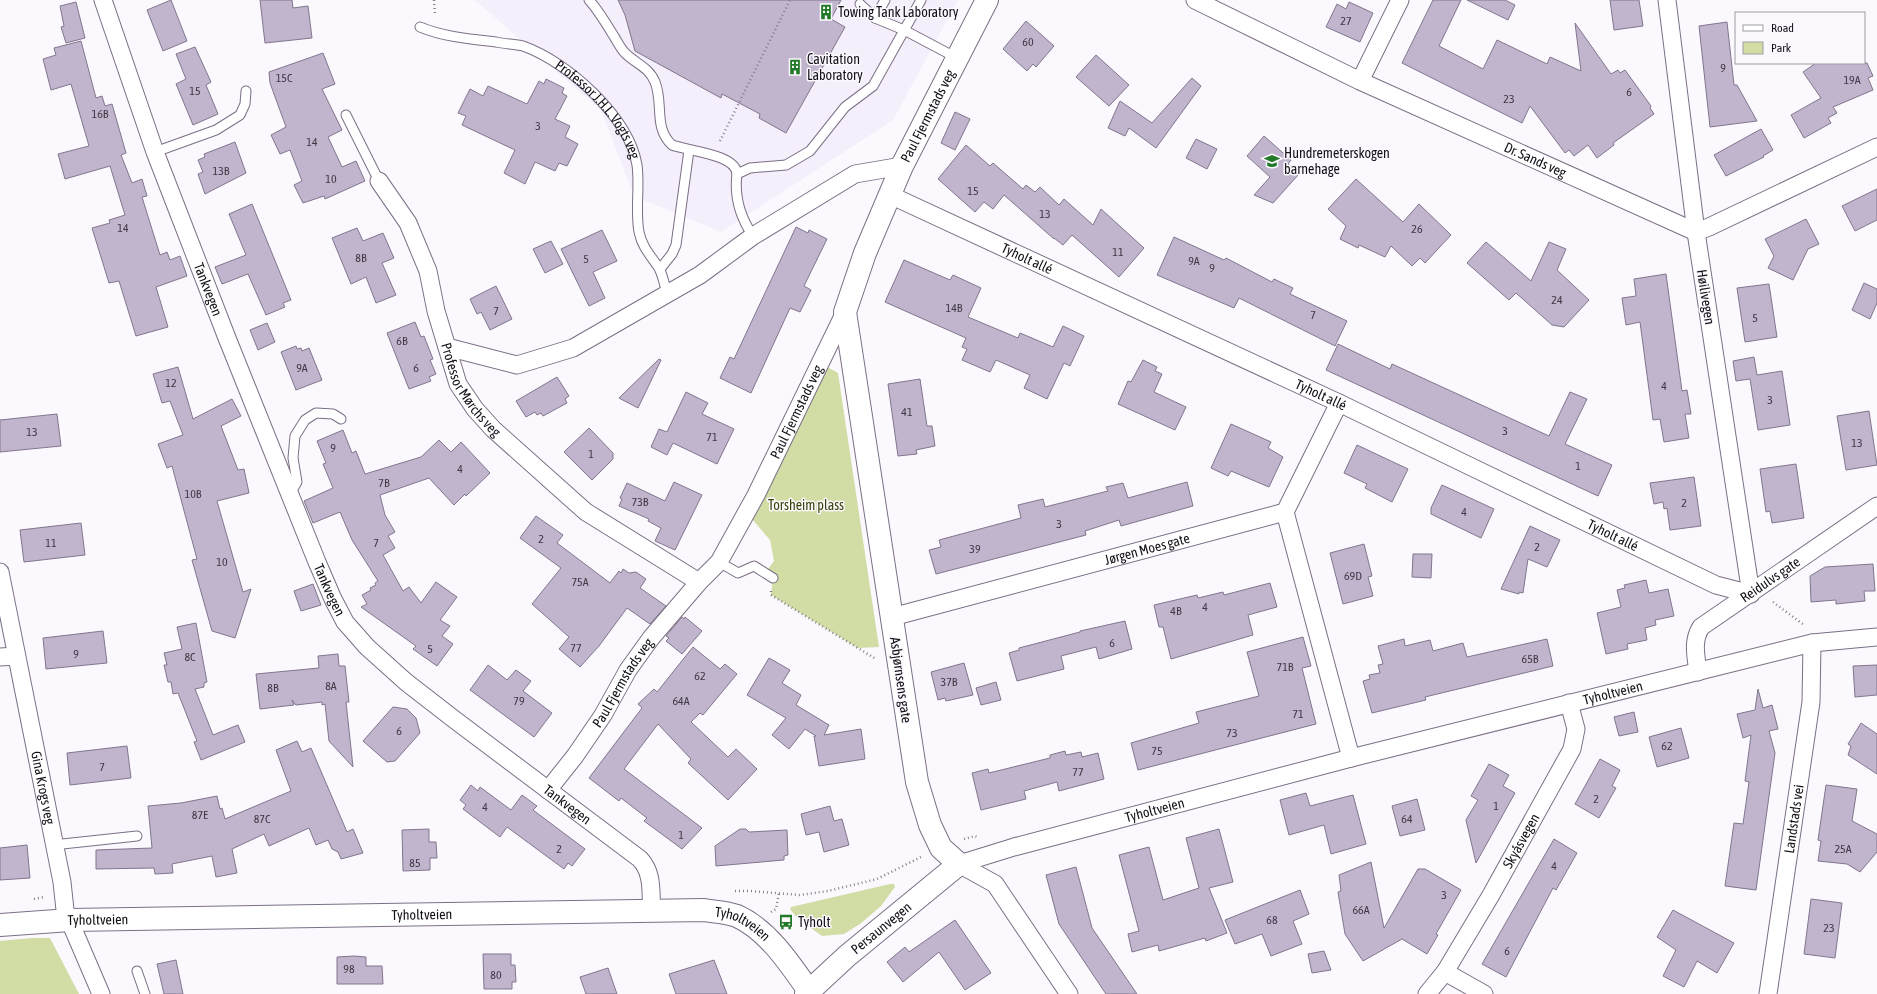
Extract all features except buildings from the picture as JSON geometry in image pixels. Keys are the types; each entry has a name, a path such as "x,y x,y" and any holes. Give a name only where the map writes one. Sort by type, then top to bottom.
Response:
{"street":[{"name":"Tankvegen","path":"103,0 155,152 227,338 333,599 345,622 367,647 406,682 640,859 648,867 651,886 652,912"},
{"name":"Paul Fjermstads veg","path":"548,790 575,756 603,715 628,670 651,638 699,582 719,562 756,495 845,312 865,253 902,166 987,0"},
{"name":"Dr. Sands veg","path":"1195,0 1360,81 1696,232"},
{"path":"1360,81 1400,0"},
{"name":"Høilivegen","path":"1666,0 1696,232 1751,594"},
{"path":"1696,232 1877,147"},
{"path":"447,346 517,365 573,348 700,275 753,236 855,174 902,166"},
{"name":"Professor Mørchs veg","path":"379,181 408,223 428,271 436,311 458,384 475,409 493,429 586,512 699,582"},
{"name":"Tyholt allé","path":"890,195 1339,403 1716,585 1751,594"},
{"name":"Asbjørnsens gate","path":"845,312 917,782 930,825 941,848 959,864 995,884 1069,994"},
{"path":"1339,403 1285,512 1351,758"},
{"name":"Reidulvs gate","path":"1698,672 1694,644 1697,633 1701,627 1877,506"},
{"name":"Jørgen Moes gate","path":"892,617 1285,512"},
{"name":"Gina Krogs veg","path":"0,572 8,656 62,882 65,910 76,939 101,994"},
{"name":"Tyholtveien","path":"959,864 1014,847 1351,758 1569,703 1818,642 1877,637"},
{"name":"Landstads vei","path":"1768,994 1811,702 1818,642"},
{"name":"Skyåsvegen","path":"1427,994 1445,972 1491,895 1572,748 1576,729 1569,703"},
{"name":"Persaunvegen","path":"808,992 847,956 959,864"},
{"name":"Tyholtveien","path":"0,925 70,920 704,910 736,916 753,925 778,950 808,992"},
{"path":"1445,972 1484,994"}],"lane":[{"path":"589,0 624,52 649,70 659,94 659,120 662,132 667,140 672,145 713,155 732,163 737,168 736,198 744,222 753,236"},
{"path":"875,18 885,0"},
{"path":"737,174 750,168 786,165 810,151 845,107 873,86 921,0"},
{"path":"860,4 875,18 904,30 957,58"},
{"name":"Professor J.H.L. Vogts veg","path":"420,27 437,34 523,46 553,62 578,78 606,106 623,130 630,144 636,164 639,232 644,249 660,269 667,294"},
{"path":"155,152 216,130 240,114 245,104 246,91"},
{"name":"Professor Mørchs veg","path":"346,115 379,181"},
{"path":"660,269 672,254 676,244 690,150"},
{"path":"290,494 297,482 293,458 295,436 305,420 316,413 333,414 340,419"},
{"path":"719,562 738,573 754,566 773,578"},
{"path":"53,845 137,836"},
{"path":"137,971 145,994"}],"path":[{"path":"713,155 790,0"},
{"path":"773,578 771,595 900,674"},
{"path":"1767,598 1818,642"},
{"path":"779,893 810,894 877,879 941,848"}],"shaded area":[{"path":"475,0 958,0 893,120 721,232 634,196 601,110"}],"green space":[{"name":"Torsheim plass","path":"820,363 838,373 879,647 858,648 771,595 773,578 765,573 774,561 770,540 746,512"},
{"path":"894,884 895,887 881,906 860,924 844,934 822,936 797,918 790,909 791,907"},
{"path":"50,938 79,994 0,994 0,941"}],"place":[{"name":"Towing Tank Laboratory","path":"826,12"},
{"name":"Cavitation Laboratory","path":"795,67"},
{"name":"Hundremeterskogen barnehage","path":"1272,161"},
{"name":"Tyholt","path":"786,922"}]}
